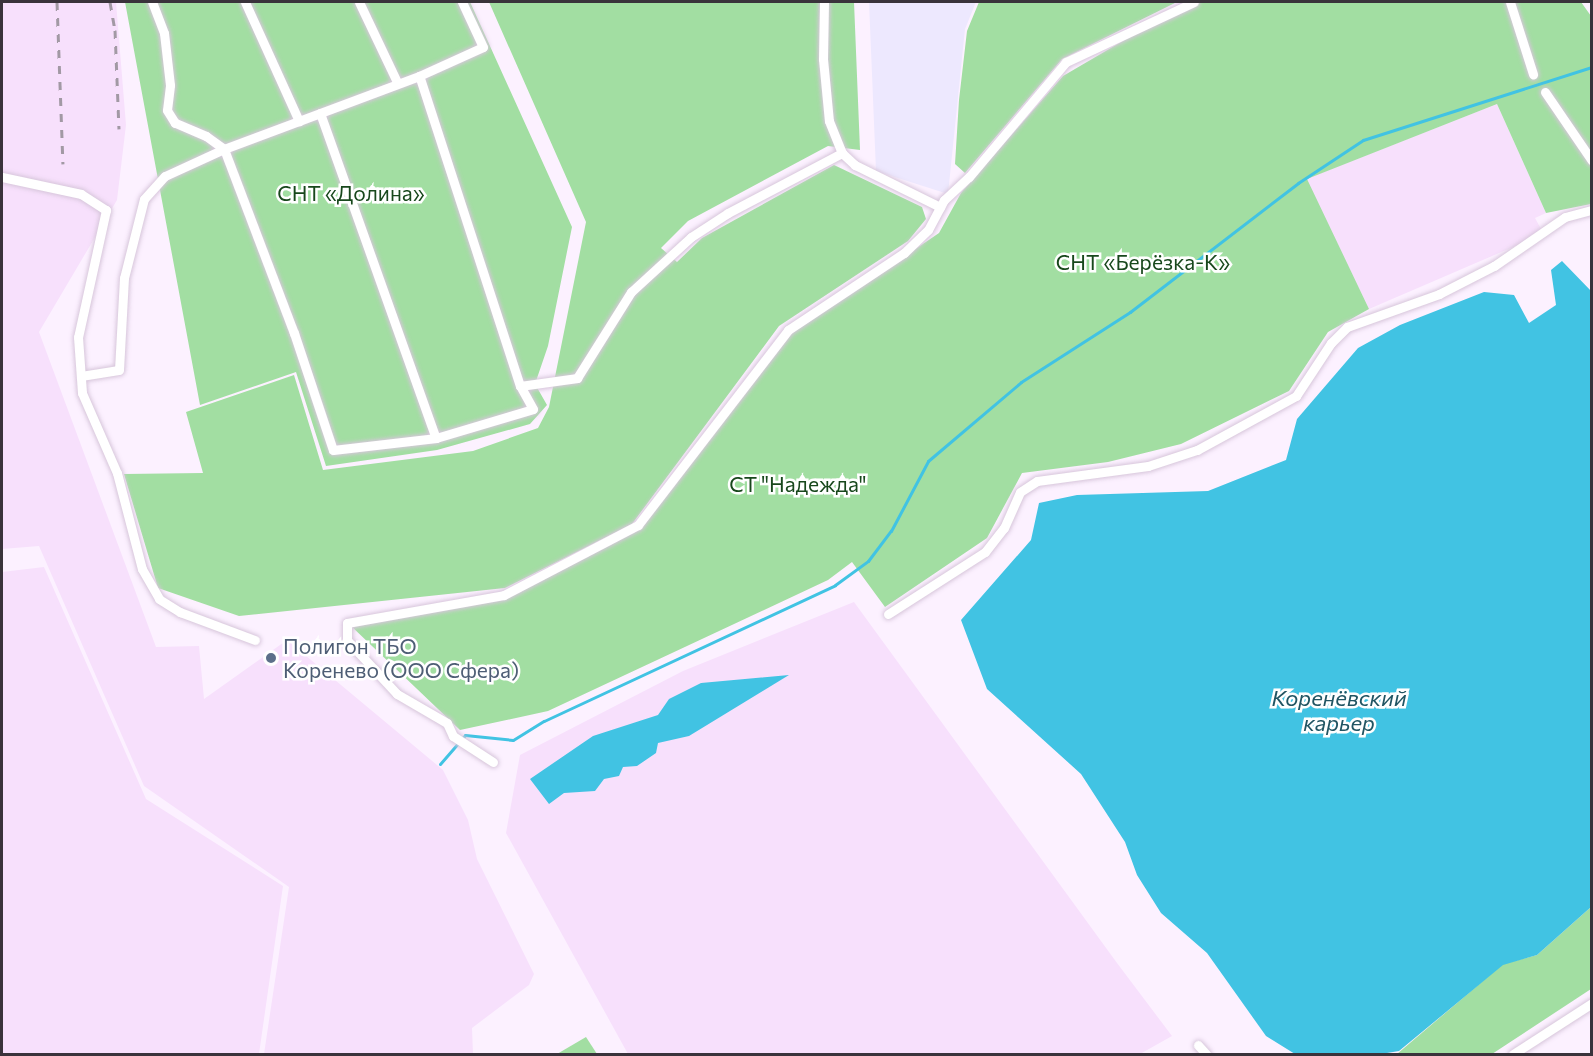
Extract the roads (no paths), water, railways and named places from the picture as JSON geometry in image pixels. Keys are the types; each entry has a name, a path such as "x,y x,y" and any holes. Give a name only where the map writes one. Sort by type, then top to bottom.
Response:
{"street":[{"path":"152,2 164,33 170,85 167,110 175,123 206,136 224,149 294,333 333,450 436,438 533,409 520,386 419,76"},
{"path":"245,2 299,121"},
{"path":"358,2 397,82"},
{"path":"81,376 119,370 124,278 144,199 165,176 224,149 397,82 419,76 483,47 462,2"},
{"path":"824,2 823,59 829,121 842,153 855,165 940,207"},
{"path":"493,762 453,736 447,723 397,694 346,640 347,623 504,595 638,525 788,330 904,253 928,230 940,207 1066,62 1194,2"},
{"path":"1510,2 1533,74"},
{"path":"1545,92 1592,161"},
{"path":"320,113 436,438"},
{"path":"520,386 577,378 631,292 690,237 728,213 842,153"},
{"path":"2,177 81,194 106,210 78,337 82,393 117,473 142,569 159,599 180,612 255,640"},
{"path":"888,614 984,552 1004,528 1020,492 1036,481 1148,466 1197,450 1296,396 1331,343 1347,327 1439,294 1494,266 1565,217 1592,210"},
{"path":"1513,1054 1592,1003"},
{"path":"1197,1045 1206,1054"}],"water":[{"name":"Коренёвский карьер","path":"1562,261 1592,292 1591,907 1537,955 1503,965 1399,1051 1381,1054 1295,1054 1266,1036 1207,953 1161,913 1137,875 1125,842 1081,774 987,689 961,620 1031,540 1039,503 1077,495 1208,491 1286,460 1297,419 1358,348 1400,325 1484,292 1514,295 1529,323 1556,305 1551,270"},
{"path":"789,675 689,736 658,743 656,753 637,766 623,767 619,776 604,779 595,791 564,793 549,804 530,779 593,736 658,715 669,699 701,683"}],"waterway":[{"path":"440,764 465,735 513,740 544,721 835,585 868,561 891,531 928,461 1021,382 1130,312 1298,183 1363,140 1592,67"}],"railway":[{"path":"57,2 63,164"},
{"path":"110,2 115,30 119,129"}],"place":[{"name":"Полигон ТБО Коренево (ООО Сфера)","path":"271,658"}],"park label":[{"name":"СНТ «Долина»","path":"351,193"},
{"name":"СНТ «Берёзка-К»","path":"1143,262"},
{"name":"СТ \"Надежда\"","path":"798,484"}]}
